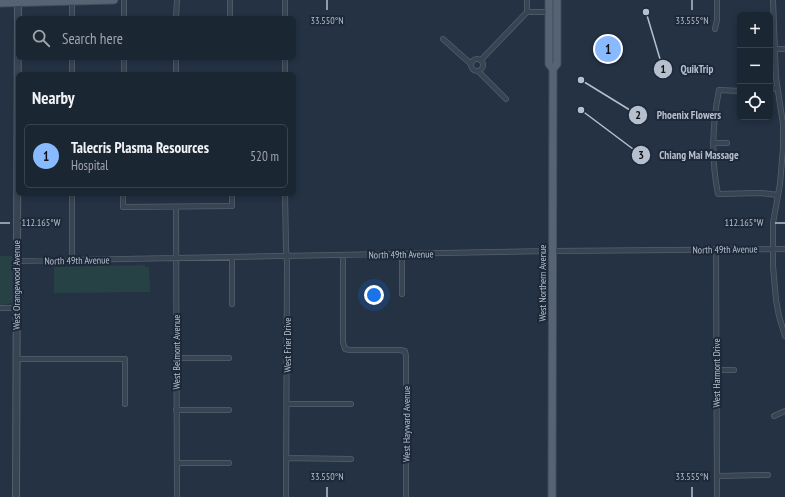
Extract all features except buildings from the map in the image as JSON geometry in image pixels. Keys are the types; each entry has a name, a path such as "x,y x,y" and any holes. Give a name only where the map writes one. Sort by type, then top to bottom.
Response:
{"main road":[{"path":"0,3 114,0"},
{"name":"West Northern Avenue","path":"549,0 549,64 553,69"},
{"name":"West Northern Avenue","path":"552,497 553,69 557,64 557,0"}],"street":[{"path":"124,0 124,16"},
{"path":"176,16 177,0"},
{"path":"230,0 230,16"},
{"path":"285,0 285,16"},
{"path":"481,60 527,12 527,0"},
{"path":"715,29 717,20 717,0"},
{"path":"773,0 774,49 777,88 783,113 784,170 773,223 772,249 776,300 785,336"},
{"path":"72,1 72,16"},
{"name":"West Orangewood Avenue","path":"18,2 18,16"},
{"path":"527,12 549,12"},
{"path":"443,39 471,64 473,70 479,72 506,99"},
{"path":"774,49 785,49"},
{"path":"471,64 475,59 481,60 484,63 484,67 479,72"},
{"name":"West Orangewood Avenue","path":"18,60 18,72"},
{"path":"72,60 72,72"},
{"path":"124,60 124,72"},
{"path":"176,60 176,72"},
{"path":"285,60 285,72"},
{"path":"773,89 777,88"},
{"path":"737,91 719,90 714,118 713,142 718,194 761,193 778,195"},
{"path":"713,142 727,142"},
{"name":"West Orangewood Avenue","path":"16,497 17,196"},
{"path":"72,196 72,260"},
{"path":"123,196 123,207 232,206 232,196"},
{"name":"West Frier Drive","path":"286,196 286,497"},
{"name":"West Belmont Avenue","path":"176,206 177,497"},
{"name":"West Harmont Drive","path":"716,249 717,497"},
{"name":"North 49th Avenue","path":"17,261 552,251 785,249"},
{"path":"402,254 402,294"},
{"name":"West Hayward Avenue","path":"343,255 343,342 345,348 350,350 405,351 406,497"},
{"path":"232,257 232,304"},
{"path":"0,308 16,308"},
{"path":"16,359 125,358 125,404"},
{"path":"176,358 229,358"},
{"path":"716,370 734,370"},
{"path":"287,404 351,404"},
{"path":"176,410 228,410"},
{"path":"774,416 785,411"},
{"path":"286,458 351,459"},
{"path":"176,463 229,463"},
{"path":"717,476 768,475"}],"green space":[{"path":"0,256 12,256 12,303 0,305"},
{"path":"145,265 145,267 149,267 150,292 54,293 54,267"}],"place":[{"name":"QuikTrip","path":"646,12"},
{"name":"Talecris Plasma Resources","path":"608,49"},
{"name":"Phoenix Flowers","path":"581,80"},
{"name":"Chiang Mai Massage","path":"581,110"}]}
